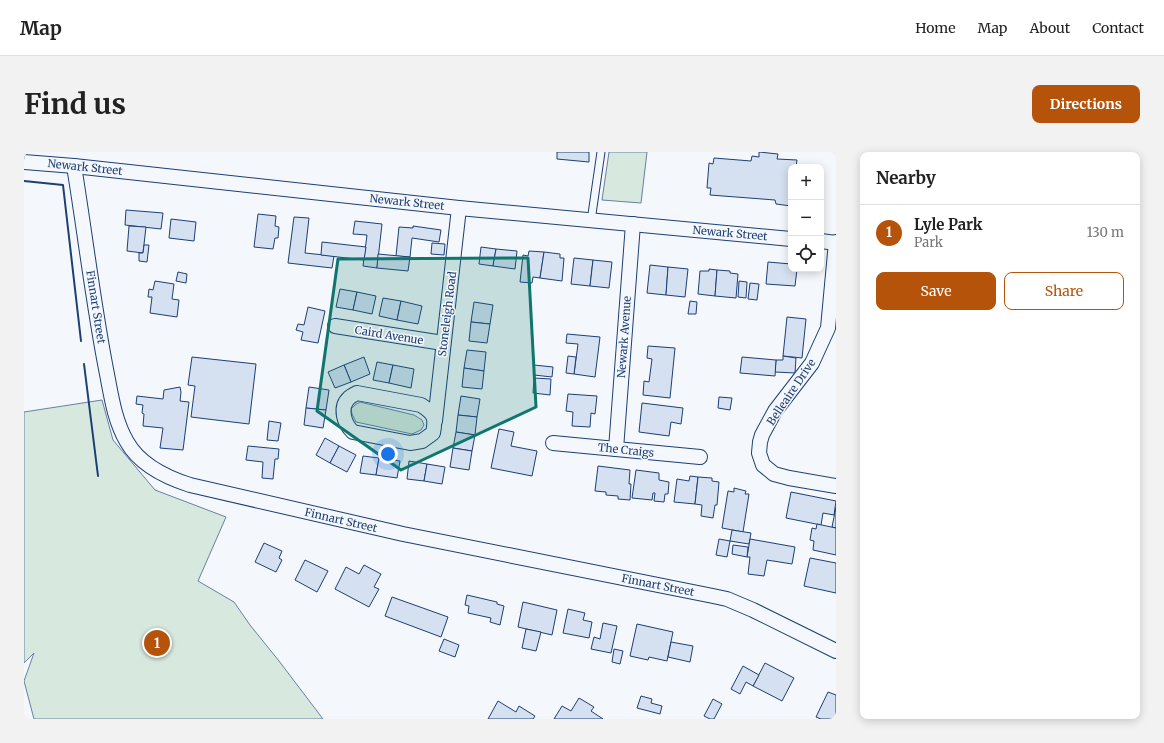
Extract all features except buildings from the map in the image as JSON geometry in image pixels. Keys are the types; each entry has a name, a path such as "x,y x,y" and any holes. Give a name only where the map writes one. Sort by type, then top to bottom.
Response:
{"street":[{"name":"Newark Street","path":"24,162 74,166 459,208 788,239"},
{"name":"Finnart Street","path":"74,166 102,350 116,417 127,442 134,452 154,470 177,481 190,485 403,534 727,599 753,610 836,651"},
{"name":"Stoneleigh Road","path":"435,421 430,410 421,405 357,393 349,397 344,406 343,413 348,428 353,432 410,443 422,441 433,434 435,421 459,208"},
{"name":"Newark Avenue","path":"616,449 633,224"},
{"path":"824,241 836,242"},
{"name":"Belleaire Drive","path":"836,242 828,328 812,363 775,411 762,435 759,453 763,465 774,474 836,486"},
{"name":"Caird Avenue","path":"335,326 443,343"},
{"name":"The Craigs","path":"553,443 700,457"}],"lane":[{"path":"591,220 601,152"}],"highlighted area":[{"path":"528,258 536,407 401,470 317,411 338,259"}],"shaded area":[{"path":"609,152 647,152 641,203 602,200"},
{"path":"102,400 113,440 155,490 226,517 198,581 234,602 323,719 34,719 24,681 34,653 24,663 24,412"},
{"path":"360,402 414,415 422,420 424,425 421,430 412,434 356,422 351,409"}],"wall":[{"path":"24,181 63,185 81,341"},
{"path":"84,364 98,476"}],"place":[{"name":"Lyle Park","path":"157,643"}]}
